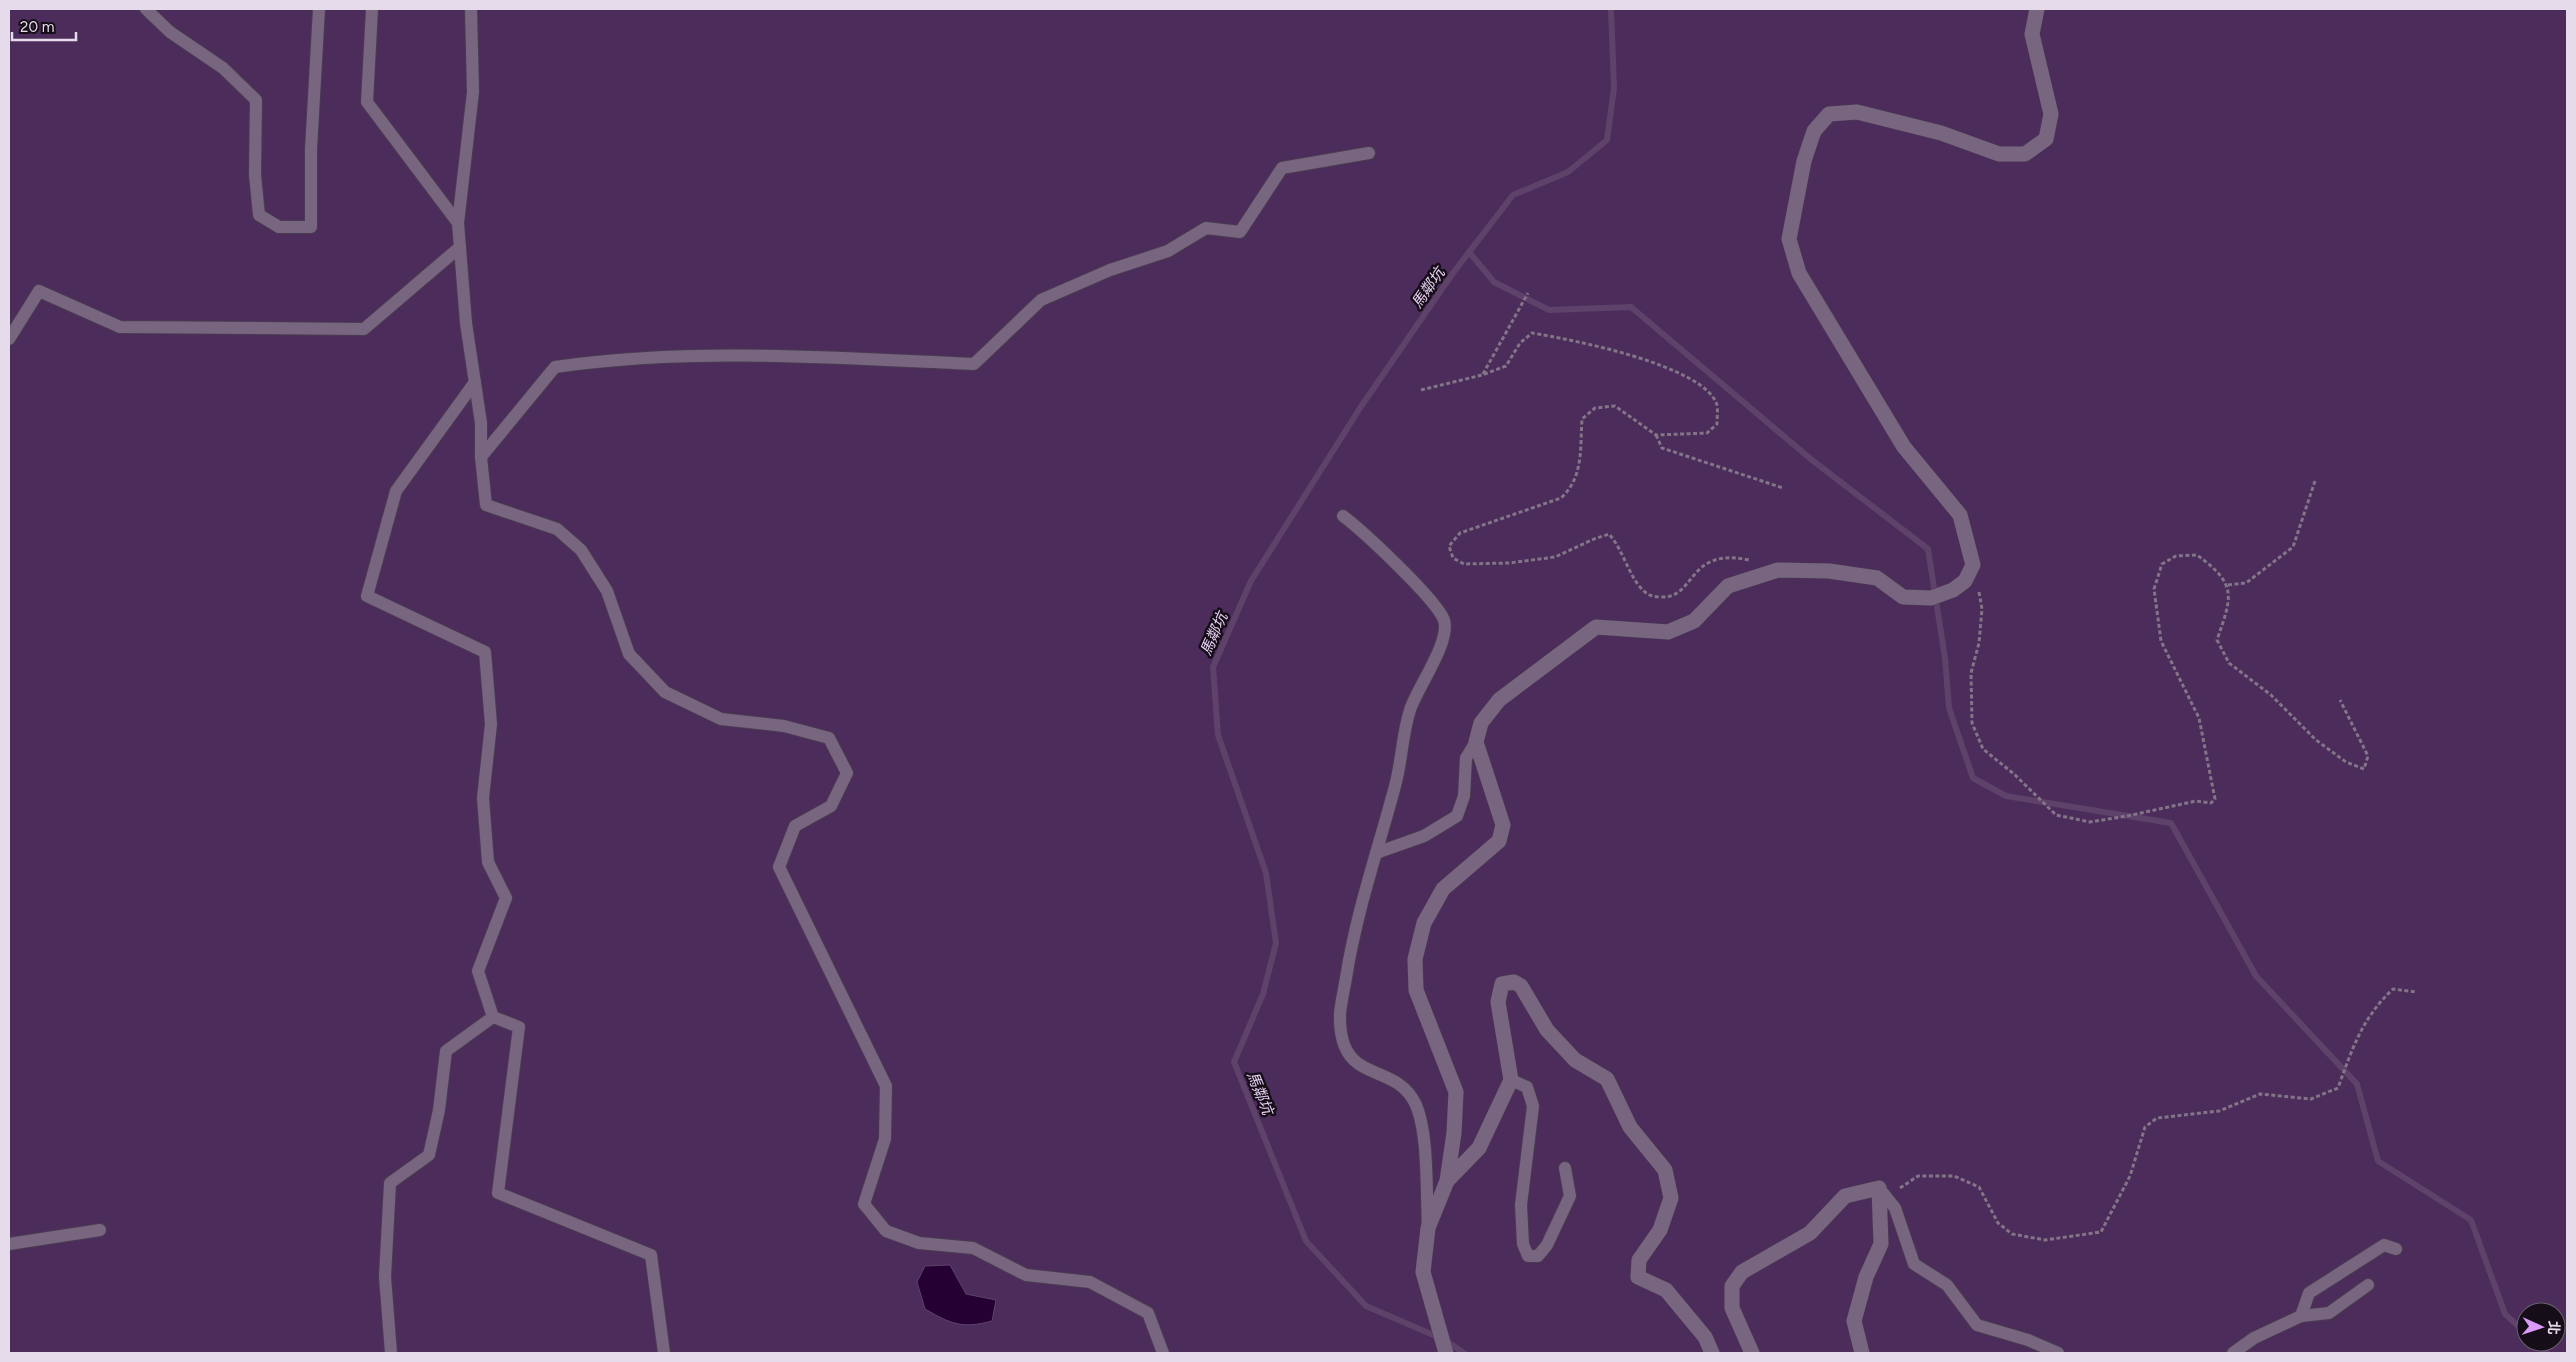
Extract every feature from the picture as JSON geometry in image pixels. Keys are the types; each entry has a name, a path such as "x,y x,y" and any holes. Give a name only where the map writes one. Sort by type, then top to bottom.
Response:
{"street":[{"path":"1446,1353 1423,1272 1428,1228 1447,1181 1454,1133 1456,1092 1416,990 1415,959 1424,923 1443,889 1499,841 1503,825 1476,742 1481,723 1499,700 1596,627 1668,632 1694,621 1728,586 1778,570 1829,571 1877,578 1902,597 1931,598 1953,590 1965,581 1973,565 1960,515 1904,447 1799,273 1789,239 1804,161 1814,131 1829,114 1857,112 1941,133 1999,154 2025,154 2046,140 2051,114 2032,34 2037,9"},
{"path":"1447,1181 1479,1148 1511,1080 1498,1002 1502,984 1514,982 1521,986 1548,1030 1575,1060 1607,1079 1630,1127 1665,1170 1671,1198 1660,1230 1639,1260 1638,1278 1666,1290 1705,1337 1712,1353"},
{"path":"1752,1353 1732,1308 1732,1286 1742,1272 1810,1234 1845,1196 1879,1188 1881,1244 1866,1276 1854,1321 1862,1353"}],"lane":[{"path":"146,9 170,32 223,68 256,100 255,175 259,215 279,227 311,227 310,149 319,9"},
{"path":"372,9 367,102 458,223"},
{"path":"470,9 472,92 458,223 466,323 481,423 481,457 486,505 556,529 581,550 607,591 629,654 665,692 721,719 784,726 829,738 847,773 831,806 795,826 779,867 886,1086 885,1140 864,1204 886,1231 919,1243 973,1248 1026,1274 1090,1282 1148,1312 1163,1353"},
{"path":"481,457 554,367 600,360 752,354 974,364 1041,300 1110,270 1168,251 1206,228 1240,232 1282,168 1369,154"},
{"path":"9,338 39,291 120,327 364,329 460,247"},
{"path":"475,382 396,491 367,596 485,652 491,724 483,798 488,862 506,898 478,971 493,1017"},
{"path":"1343,516 1361,529 1434,604 1444,621 1444,636 1410,710 1396,783 1352,937 1340,1015 1343,1043 1354,1062 1400,1085 1415,1102 1422,1130 1428,1228"},
{"path":"1376,853 1424,836 1457,816 1464,796 1466,758 1476,742"},
{"path":"391,1353 385,1277 390,1183 429,1155 439,1110 446,1051 493,1017"},
{"path":"493,1017 518,1027 498,1193 651,1255 664,1353"},
{"path":"1511,1080 1526,1087 1533,1106 1521,1205 1523,1244 1528,1256 1538,1256 1547,1245 1570,1196 1565,1168"},
{"path":"1879,1188 1896,1208 1914,1264 1947,1285 1977,1325 2028,1340 2058,1353"},
{"path":"9,1244 100,1230"},
{"path":"2301,1316 2308,1293 2384,1244 2396,1249"},
{"path":"2233,1353 2254,1338 2301,1316 2329,1313 2368,1285"}],"path":[{"path":"1482,375 1528,293"},
{"path":"1421,390 1482,375 1506,366 1520,343 1532,333 1578,342 1672,368 1701,385 1717,404 1717,424 1708,433 1656,434"},
{"path":"1778,570 1754,560 1731,557 1707,563 1680,592 1668,598 1651,597 1640,587 1620,547 1609,534 1594,538 1555,557 1509,563 1464,564 1453,558 1449,546 1460,532 1561,498 1568,492 1579,470 1582,419 1595,408 1615,406 1656,434 1662,448 1783,488"},
{"path":"2228,585 2246,583 2293,547 2315,481"},
{"path":"1973,565 1982,609 1978,643 1971,673 1972,723 1982,749 2014,774 2056,815 2090,822 2196,801 2212,803 2215,799 2199,718 2161,641 2154,589 2162,564 2176,556 2197,555 2213,566 2228,585 2229,605 2217,640 2229,663 2271,695 2316,740 2346,762 2364,769 2368,756 2340,700"},
{"path":"1896,1208 1900,1188 1918,1176 1954,1176 1978,1187 1998,1223 2012,1234 2045,1240 2101,1232 2130,1176 2144,1127 2157,1118 2219,1111 2260,1094 2311,1099 2338,1088 2357,1036 2376,1005 2393,989 2416,992"}],"shaded area":[{"path":"9,9 2567,9 2567,1353 9,1353"},
{"path":"950,1265 966,1294 996,1300 992,1321 973,1325 957,1324 925,1309 917,1282 925,1266"}],"waterway":[{"name":"馬鄰坑","path":"1464,1353 1445,1340 1366,1306 1306,1241 1234,1062 1263,994 1276,943 1266,873 1218,735 1213,667 1251,581 1360,408 1453,273 1513,195 1568,172 1607,140 1614,88 1611,9"},
{"path":"1469,252 1494,282 1549,310 1631,307 1812,460 1928,549 1945,658 1949,708 1973,778 2006,796 2171,823 2256,976 2357,1084 2378,1161 2471,1220 2505,1314 2516,1324"}]}
